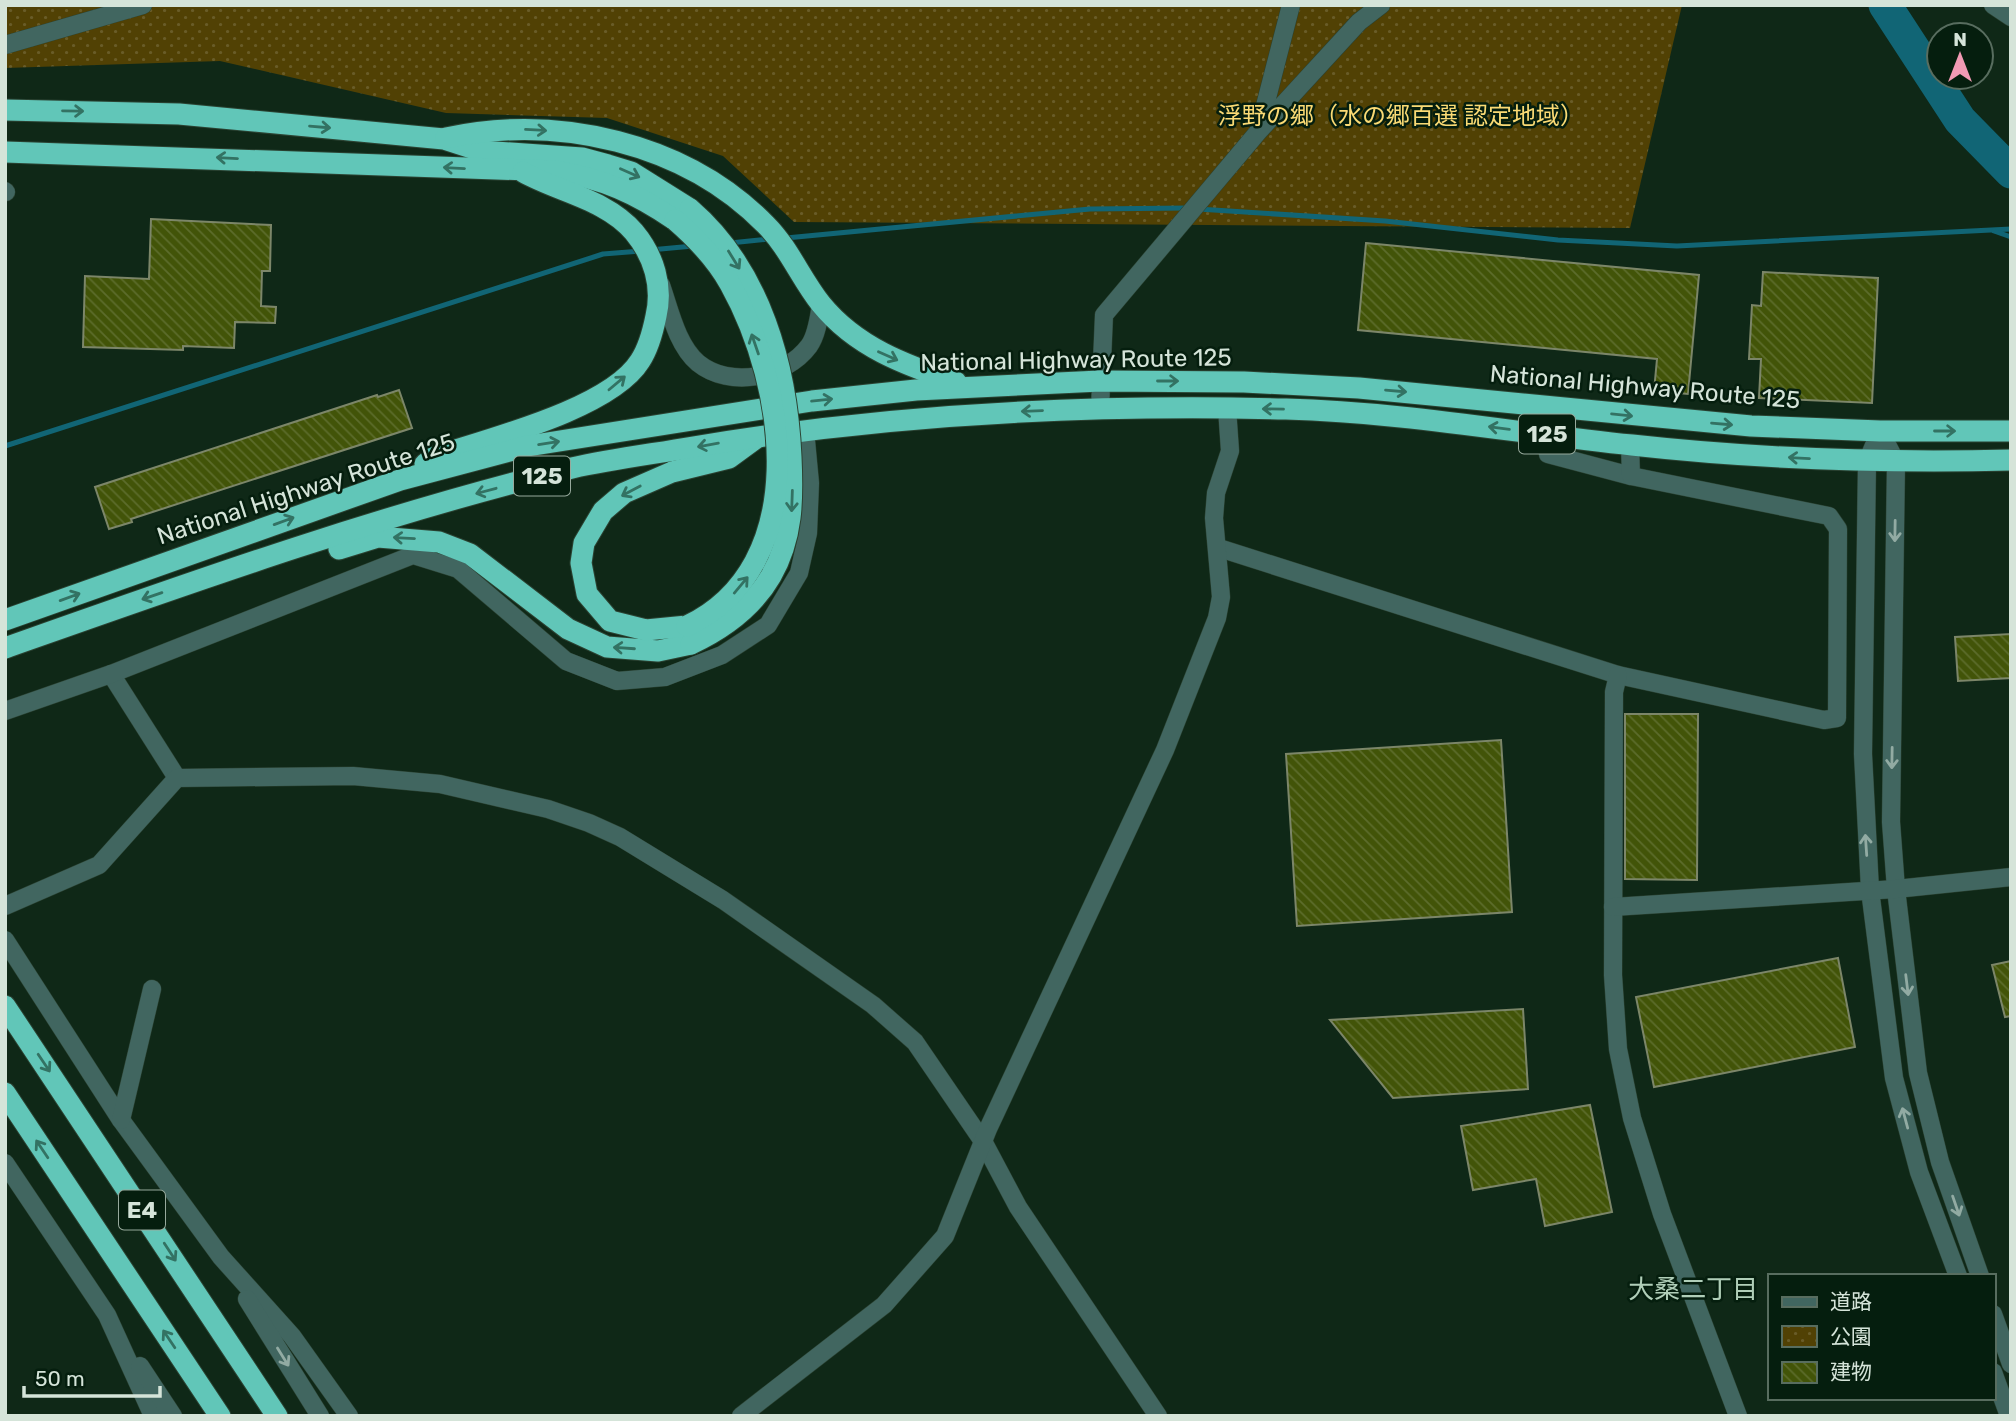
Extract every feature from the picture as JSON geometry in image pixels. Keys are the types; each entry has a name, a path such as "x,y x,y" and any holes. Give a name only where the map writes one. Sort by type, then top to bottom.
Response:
{"highway":[{"path":"5,110 179,114 444,139 481,151 582,158 631,172 682,214"},
{"path":"444,139 487,130 536,130 588,135 650,151 694,170 738,198 768,227 821,304 860,341 882,355 967,386"},
{"path":"5,152 178,156 523,172 556,171 596,178 706,222 736,261 773,341 787,394 793,496 786,544 771,577 736,617 658,650 607,647 568,629 470,554 439,542 413,538 378,537 228,583 185,584"},
{"path":"400,480 434,457 564,413 613,388 640,362 654,323 656,274 634,231 586,197 548,186 523,172"},
{"name":"National Highway Route 125","path":"5,620 400,480 528,446 812,401 967,386 1100,381 1244,382 1359,388 1678,420 1880,432 2011,431"},
{"name":"National Highway Route 125","path":"5,648 185,584 412,510 577,467 759,436 965,413 1227,408 1400,415 1630,445 1867,462 2011,460"},
{"path":"689,635 646,630 610,621 587,594 581,563 584,543 603,512 624,493 672,472 729,458 759,436"},
{"name":"E4","path":"5,1006 277,1416"},
{"name":"E4","path":"5,1093 220,1416"}],"street":[{"path":"5,45 144,5"},
{"path":"1258,132 1291,5"},
{"path":"1100,409 1104,315 1258,132 1359,22 1381,5"},
{"path":"1993,5 2011,17"},
{"path":"656,274 685,349 698,363 719,376 744,379 786,368 810,345 821,304"},
{"path":"741,1416 884,1305 945,1236 984,1143 1165,750 1217,618 1221,597 1219,548 1213,517 1216,493 1230,451 1227,408"},
{"path":"5,711 111,674 413,555 458,569 566,662 617,681 665,677 722,655 768,625 799,573 808,533 810,483 804,430"},
{"path":"1880,432 1867,462 1863,754 1870,890 1894,1078 1919,1172 1957,1274"},
{"path":"1880,432 1896,462 1891,822 1896,889 1918,1073 1940,1162 1979,1274"},
{"path":"1219,548 1618,675 1824,720 1837,718 1838,529 1829,516 1631,476 1548,454 1547,434"},
{"path":"1630,445 1631,476"},
{"path":"111,674 177,778"},
{"path":"1618,675 1614,692 1613,907 1618,1049 1632,1118 1662,1214 1738,1416"},
{"path":"5,906 99,865 177,778 353,776 440,784 548,809 620,837 723,900 873,1005 915,1042 984,1143 1018,1207 1158,1416"},
{"path":"1613,907 1896,889 2011,877"},
{"path":"5,940 121,1120 221,1257 320,1416"},
{"path":"121,1120 152,989"},
{"path":"5,1163 173,1416"},
{"path":"221,1257 292,1336 349,1416"},
{"path":"107,1315 153,1416"},
{"path":"1995,1320 2011,1364"},
{"path":"1995,1378 2009,1416"}],"green space":[{"name":"浮野の郷（水の郷百選 認定地域）","path":"5,5 1682,5 1630,228 794,222 723,156 607,118 446,113 220,61 5,68"}],"building":[{"path":"151,219 271,225 270,271 262,271 261,306 276,307 275,323 235,322 234,348 183,346 183,350 83,347 85,276 149,279"},
{"path":"1366,243 1699,275 1688,394 1654,391 1657,359 1358,330"},
{"path":"1763,272 1878,278 1872,403 1759,398 1761,359 1749,359 1752,305 1761,306"},
{"path":"399,390 412,428 131,519 132,522 109,529 95,487"},
{"path":"2011,634 2011,678 1958,681 1955,637"},
{"path":"1625,714 1698,714 1697,880 1625,879"},
{"path":"1501,740 1512,912 1297,926 1286,754"},
{"path":"1838,958 1855,1047 1654,1087 1636,997"},
{"path":"2011,961 2011,1016 2005,1017 1992,965"},
{"path":"1523,1009 1528,1089 1393,1098 1330,1020"},
{"path":"1590,1105 1612,1212 1545,1226 1536,1179 1473,1190 1461,1126"}],"waterway":[{"path":"1885,5 1960,120 2011,172"},
{"path":"786,238 1090,209 1188,208"},
{"path":"1198,209 1385,221 1558,240 1677,246 2011,229"},
{"path":"1994,231 2011,237"},
{"path":"730,243 770,239"},
{"path":"650,250 693,246"},
{"path":"5,446 603,254 641,251"}],"district":[{"name":"大桑二丁目","path":"1693,1289"}]}
